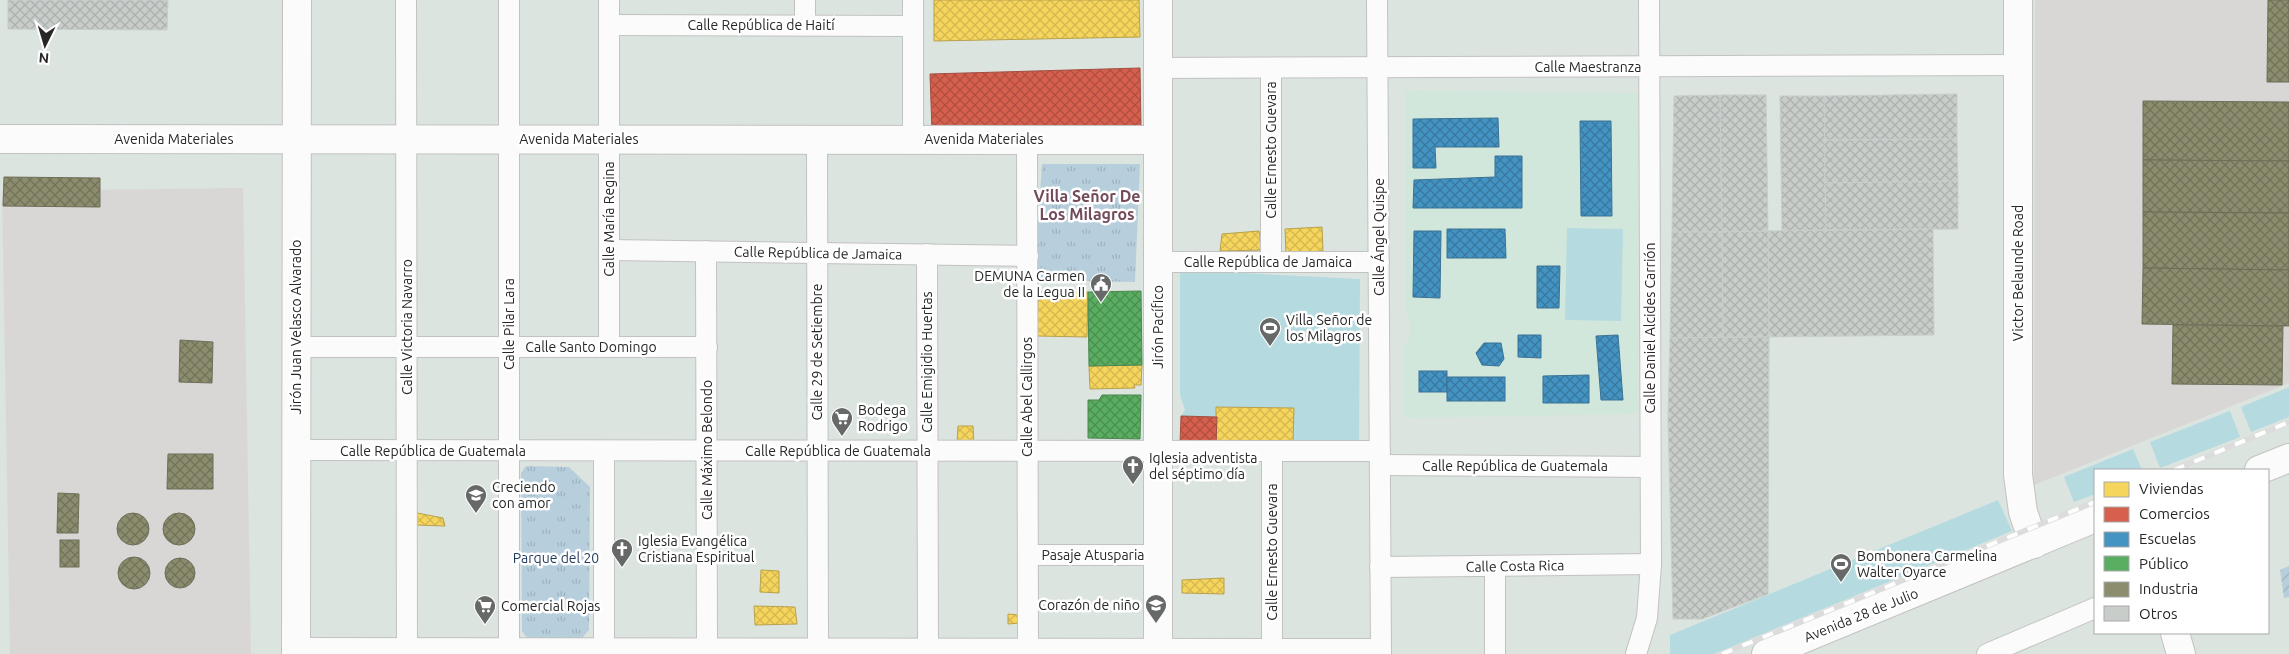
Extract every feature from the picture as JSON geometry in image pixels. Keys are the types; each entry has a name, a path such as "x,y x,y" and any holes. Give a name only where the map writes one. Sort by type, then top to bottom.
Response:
{"street":[{"name":"Jirón Juan Velasco Alvarado","path":"296,651 297,0"},
{"name":"Calle Victoria Navarro","path":"406,0 407,651"},
{"name":"Calle Pilar Lara","path":"509,0 509,648"},
{"name":"Calle María Regina","path":"609,0 609,347"},
{"path":"806,0 806,25"},
{"path":"913,0 913,139"},
{"name":"Jirón Pacífico","path":"1158,0 1158,651"},
{"name":"Calle Ángel Quispe","path":"1377,0 1381,652"},
{"name":"Calle Daniel Alcides Carrión","path":"1636,654 1647,618 1651,564 1650,0"},
{"name":"Victor Belaunde Road","path":"2018,0 2018,475 2022,512 2034,544"},
{"name":"Calle República de Haití","path":"609,25 913,26"},
{"name":"Calle Maestranza","path":"1158,68 2018,64"},
{"name":"Calle Ernesto Guevara","path":"1271,68 1271,262"},
{"name":"Avenida Materiales","path":"0,139 1158,140"},
{"name":"Calle 29 de Setiembre","path":"817,139 818,651"},
{"name":"Calle Abel Callirgos","path":"1027,139 1028,651"},
{"name":"Calle República de Jamaica","path":"609,250 1028,256"},
{"name":"Calle Máximo Belondo","path":"706,252 707,648"},
{"name":"Calle Emigidio Huertas","path":"927,254 928,649"},
{"name":"Calle República de Jamaica","path":"1158,262 1379,262"},
{"name":"Calle Santo Domingo","path":"296,347 707,347"},
{"name":"Calle República de Guatemala","path":"296,450 1272,451 1380,458 1650,467"},
{"path":"604,451 604,651"},
{"name":"Calle Ernesto Guevara","path":"1272,451 1272,652"},
{"name":"Avenida 28 de Julio","path":"1766,654 2094,518"},
{"name":"Pasaje Atusparia","path":"1028,555 1158,555"},
{"name":"Calle Costa Rica","path":"1380,566 1651,564"},
{"path":"1495,566 1495,654"},
{"path":"1987,654 2094,608"},
{"path":"2175,634 2181,654"},
{"path":"296,651 407,651 509,648 604,651 707,648 818,651 928,649 1381,652"}],"shaded area":[{"path":"2035,0 2289,0 2289,383 2034,485"},
{"path":"1405,90 1638,93 1638,414 1403,418 1404,346 1409,340 1410,320 1405,313"},
{"path":"243,188 251,654 10,654 2,191"},
{"path":"1567,228 1623,229 1621,321 1565,320"},
{"name":"Villa Señor de los Milagros","path":"1180,270 1360,279 1359,443 1180,444 1181,416 1185,410 1180,395"},
{"path":"2289,387 2289,417 2251,432 2241,407"},
{"path":"2230,411 2240,437 2160,468 2150,442"},
{"path":"2133,449 2142,469 2094,469 2094,494 2074,502 2064,477"},
{"name":"Bombonera Carmelina Walter Oyarce","path":"1998,500 2012,531 1714,654 1670,654 1670,635"}],"green space":[{"path":"1042,164 1140,164 1135,282 1034,280"},
{"name":"Parque del 20","path":"526,466 569,467 590,487 589,630 582,638 527,638 522,631 521,473"},
{"path":"2289,566 2289,597 2284,598 2280,570"}],"building: Viviendas":[{"path":"934,0 1139,0 1140,37 934,41"},
{"path":"1322,227 1323,251 1286,253 1285,229"},
{"path":"1259,231 1262,250 1220,251 1222,234"},
{"path":"1038,292 1088,292 1087,337 1037,336"},
{"path":"1142,365 1141,385 1134,385 1135,388 1090,389 1089,366"},
{"path":"1216,407 1294,408 1293,443 1216,445"},
{"path":"958,426 973,426 974,445 957,443"},
{"path":"417,513 443,518 445,526 416,525"},
{"path":"761,570 779,571 779,593 760,592"},
{"path":"1224,578 1224,594 1182,593 1182,580"},
{"path":"754,606 795,607 797,624 755,625"},
{"path":"1008,614 1019,615 1020,623 1008,624"}],"building: Comercios":[{"path":"1140,68 1141,127 932,132 930,74"},
{"path":"1181,416 1217,417 1216,445 1180,444"}],"building: Escuelas":[{"path":"1498,118 1499,147 1435,147 1436,168 1413,168 1413,119"},
{"path":"1580,121 1611,121 1612,216 1581,216"},
{"path":"1495,156 1522,156 1522,208 1413,208 1414,180 1495,177"},
{"path":"1447,229 1505,229 1506,258 1447,258"},
{"path":"1414,231 1441,231 1440,298 1413,297"},
{"path":"1537,266 1560,266 1559,308 1537,308"},
{"path":"1518,335 1541,335 1541,358 1518,357"},
{"path":"1618,335 1623,400 1601,400 1596,336"},
{"path":"1484,343 1501,343 1504,359 1499,366 1482,365 1476,353"},
{"path":"1419,371 1447,371 1447,392 1419,392"},
{"path":"1589,375 1589,403 1543,403 1543,376"},
{"path":"1447,377 1505,377 1505,401 1447,401"}],"building: Público":[{"path":"1141,291 1142,365 1089,366 1088,292"},
{"path":"1102,395 1141,395 1140,439 1088,438 1088,400 1099,400"}],"building: Industria":[{"path":"2268,0 2289,0 2289,82 2267,82"},
{"path":"2143,101 2289,102 2289,161 2143,160"},
{"path":"2143,160 2289,161 2289,213 2143,212"},
{"path":"4,177 100,178 100,207 3,206"},
{"path":"2143,212 2289,213 2289,270 2143,268"},
{"path":"2143,268 2289,270 2289,326 2142,324"},
{"path":"2173,325 2283,326 2282,385 2172,384"},
{"path":"180,340 213,342 212,383 179,382"},
{"path":"168,454 213,454 213,489 167,489"},
{"path":"58,493 79,494 78,533 57,533"},
{"path":"133,513 139,514 144,518 148,523 148,535 144,540 139,544 133,545 127,544 122,540 118,535 117,529 118,523 122,518 127,514"},
{"path":"179,513 185,514 190,518 194,523 194,535 190,540 185,544 179,545 173,544 168,540 164,535 163,529 164,523 168,518 173,514"},
{"path":"60,540 79,540 79,567 60,567"},
{"path":"134,557 140,558 145,562 149,567 149,579 145,584 140,588 134,589 128,588 123,584 119,579 118,573 119,567 123,562 128,558"},
{"path":"180,558 191,562 195,573 191,584 180,588 169,584 165,573 169,562"}],"building: Otros":[{"path":"8,0 168,0 167,30 8,29"},
{"path":"1957,94 1957,139 1824,140 1824,96"},
{"path":"1720,95 1722,232 1672,232 1674,96"},
{"path":"1720,95 1766,95 1768,231 1722,232"},
{"path":"1780,96 1824,96 1826,230 1782,231"},
{"path":"1957,139 1958,181 1825,183 1824,140"},
{"path":"1958,181 1958,229 1826,230 1825,183"},
{"path":"1933,229 1934,335 1769,337 1768,231"},
{"path":"1768,231 1769,337 1723,337 1722,232"},
{"path":"1672,232 1722,232 1723,337 1670,338"},
{"path":"1769,337 1768,594 1702,619 1673,619 1668,418 1670,338"}],"railway":[{"path":"2176,469 2289,422"},
{"path":"1722,654 2094,502"}],"place":[{"name":"DEMUNA Carmen de la Legua II","path":"1101,303"},
{"name":"Villa Señor de los Milagros","path":"1270,347"},
{"name":"Bodega Rodrigo","path":"842,437"},
{"name":"Iglesia adventista del séptimo día","path":"1133,485"},
{"name":"Creciendo con amor","path":"476,514"},
{"name":"Iglesia Evangélica Cristiana Espiritual","path":"622,568"},
{"name":"Bombonera Carmelina Walter Oyarce","path":"1841,583"},
{"name":"Corazón de niño","path":"1156,624"},
{"name":"Comercial Rojas","path":"485,625"}],"district":[{"name":"Villa Señor De Los Milagros","path":"1087,205"}]}
